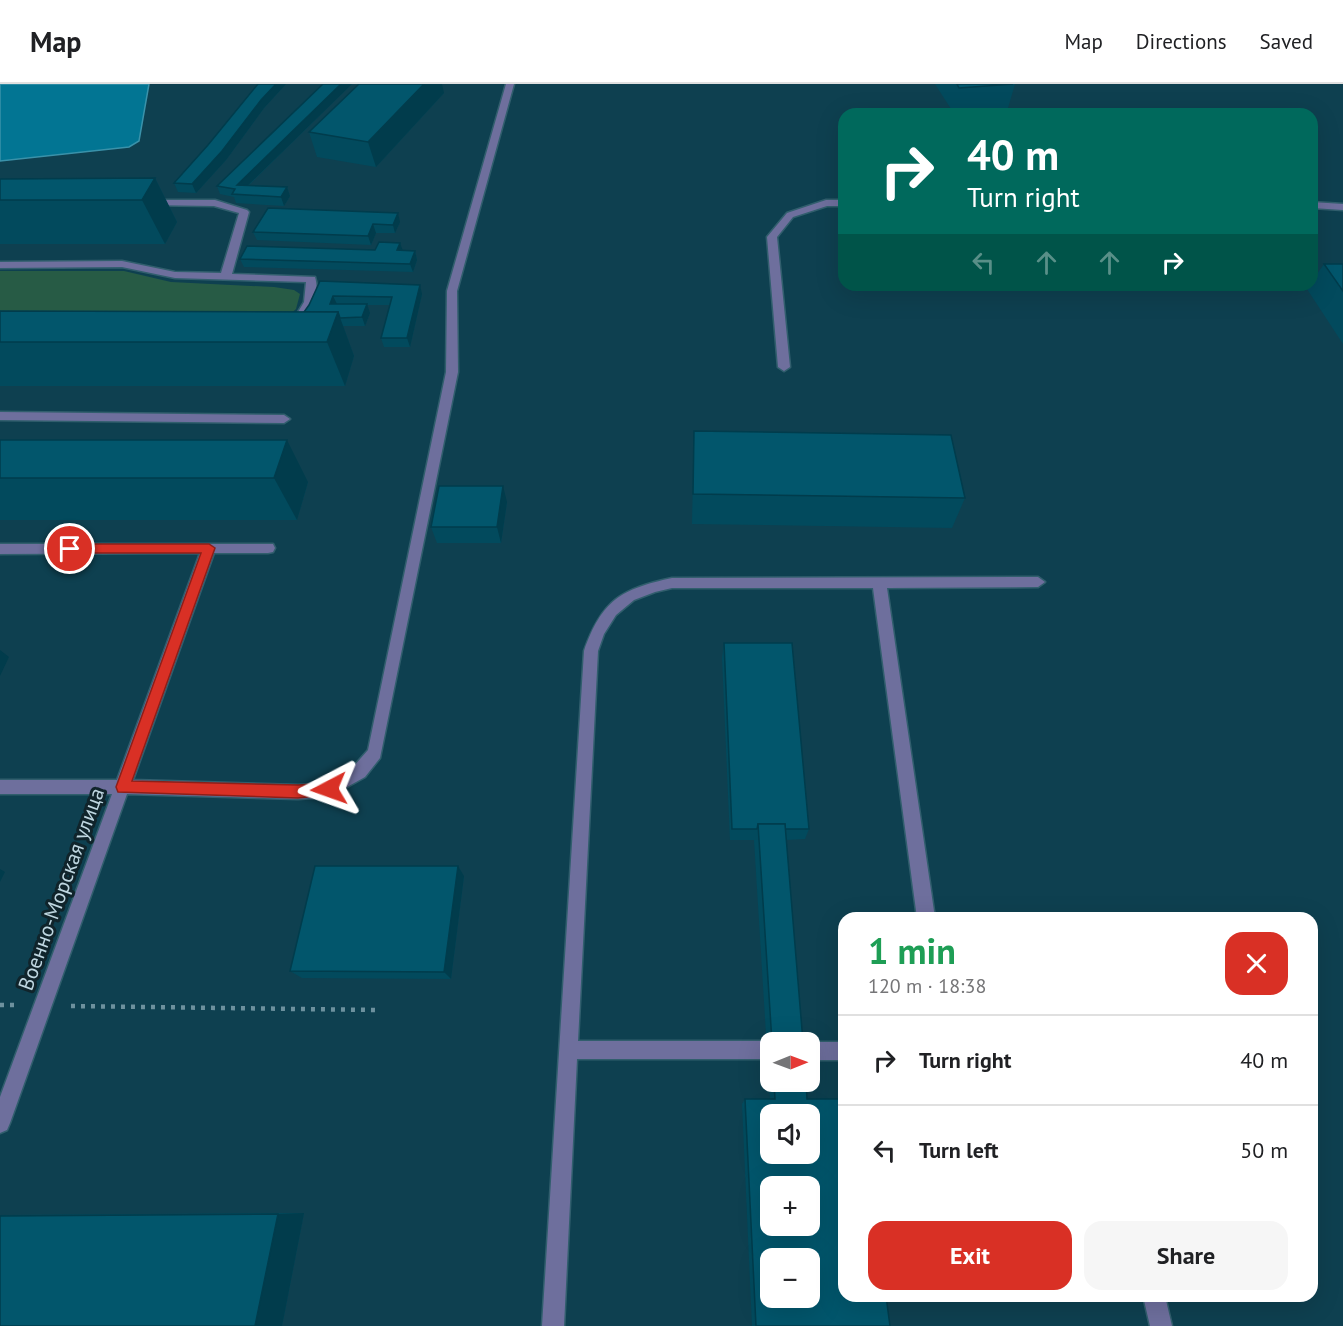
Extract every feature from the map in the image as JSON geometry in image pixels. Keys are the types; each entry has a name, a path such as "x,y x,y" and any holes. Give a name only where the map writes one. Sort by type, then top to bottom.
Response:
{"street":[{"path":"209,548 123,787 298,792 329,789 359,772 375,753 452,372 452,291 510,84"},
{"path":"144,203 215,203 244,212 226,275"},
{"path":"784,367 772,237 790,215 826,203 838,203"},
{"path":"1318,205 1343,207"},
{"path":"0,265 122,264 175,275 311,279 313,296 306,313 294,324 284,329"},
{"path":"0,416 284,419"},
{"path":"0,549 268,548"},
{"path":"554,1326 591,651 599,625 613,607 637,590 672,583 1038,582"},
{"path":"879,583 925,912"},
{"name":"Военно-Морская улица","path":"0,787 123,787 0,1123"},
{"path":"569,1050 760,1050"},
{"path":"820,1051 838,1051"},
{"path":"1155,1302 1161,1326"}],"path":[{"path":"0,1005 376,1010"}],"green space":[{"path":"0,271 124,271 171,282 274,287 294,290 300,294 296,309 286,318 0,315"}],"water":[{"path":"0,84 149,84 139,141 129,147 0,161"}],"building":[{"path":"258,84 276,84 192,184 174,183 208,145"},
{"path":"323,84 341,84 237,185 287,187 281,197 232,194 235,189 217,186"},
{"path":"359,84 424,84 368,142 309,132"},
{"path":"957,84 1013,84 959,88"},
{"path":"155,178 142,200 0,200 0,179"},
{"path":"268,208 398,213 393,225 373,224 368,236 253,232"},
{"path":"379,242 400,243 397,250 415,251 410,264 240,259 247,246 375,250"},
{"path":"1324,264 1343,264 1343,291"},
{"path":"320,281 420,285 407,338 381,338 392,297 333,296 330,304 367,304 362,317 340,318 338,312 304,312"},
{"path":"0,311 338,312 327,342 0,342"},
{"path":"694,431 951,435 965,498 693,494"},
{"path":"0,440 287,440 274,478 0,478"},
{"path":"439,486 503,486 497,527 431,527"},
{"path":"724,643 792,643 809,829 785,829 785,824 758,824 757,829 732,829"},
{"path":"758,824 785,824 802,1032 771,1032"},
{"path":"315,866 458,866 444,972 290,971"},
{"path":"775,1092 807,1092 807,1099 838,1099 838,1302 887,1302 890,1326 756,1326 745,1099 775,1099"},
{"path":"278,1214 255,1326 0,1326 0,1216"}],"route":[{"path":"70,549 209,548 123,787 298,792 329,789"}]}
